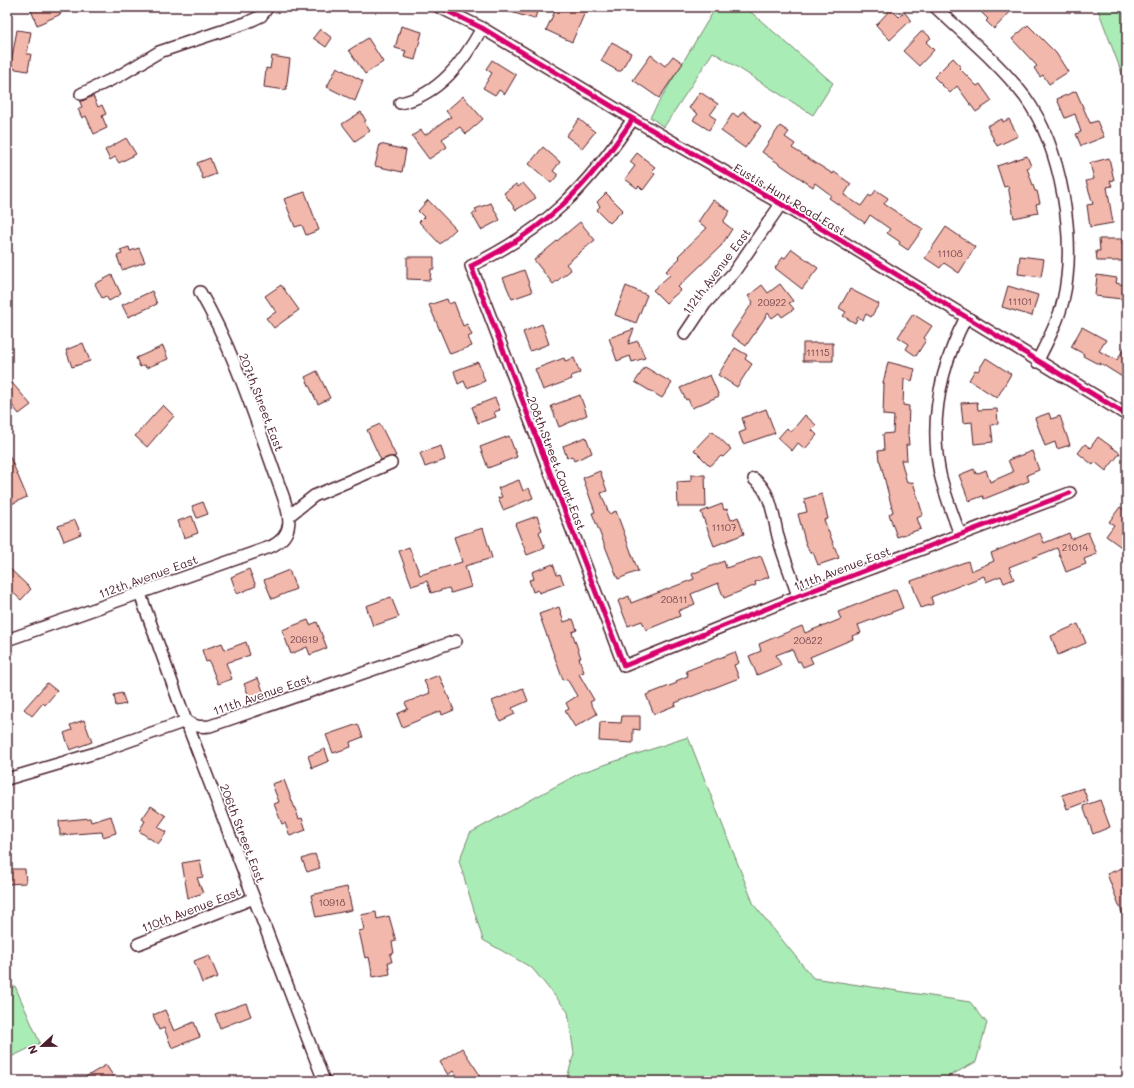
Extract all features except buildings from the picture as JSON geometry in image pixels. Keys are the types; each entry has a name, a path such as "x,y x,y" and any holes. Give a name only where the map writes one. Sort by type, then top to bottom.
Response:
{"street":[{"path":"81,94 120,76 159,52 246,23 261,16 268,7"},
{"name":"Eustis Hunt Road East","path":"439,7 482,28 633,119 781,204 1127,415"},
{"path":"935,7 1007,75 1034,111 1052,153 1066,217 1067,276 1063,301 1057,320 1038,362"},
{"path":"400,103 413,100 424,95 449,75 470,50 482,28"},
{"name":"208th Street Court East","path":"624,666 471,266 499,253 520,239 564,205 607,157 633,119"},
{"name":"112th Avenue East","path":"685,334 705,304 734,272 781,204"},
{"name":"207th Street East","path":"200,292 215,316 226,341 289,520"},
{"path":"960,535 940,474 936,446 936,414 941,380 945,366 954,340 966,317"},
{"name":"112th Avenue East","path":"7,640 140,594 278,543 287,535 289,520 314,496 391,463"},
{"path":"754,479 761,485 767,496 778,540 798,596"},
{"name":"111th Avenue East","path":"624,666 798,596 1070,493"},
{"name":"206th Street East","path":"140,594 186,721 324,1081"},
{"name":"111th Avenue East","path":"186,721 191,725 200,727 210,726 456,641"},
{"path":"7,779 92,754 186,721"},
{"name":"110th Avenue East","path":"138,944 254,898"}],"green space":[{"path":"716,7 745,7 833,83 813,115 713,52 664,127 650,117"},
{"path":"1097,7 1127,7 1127,87"},
{"path":"688,737 754,905 813,978 970,1002 987,1023 976,1062 940,1081 566,1081 574,1054 568,1012 532,968 483,940 459,861 470,833 580,773"},
{"path":"15,986 40,1043 7,1059 7,989"}],"cycle path":[{"path":"439,7 482,28 633,119 781,204 1127,415"},
{"path":"633,119 599,166 563,204 543,222 521,237 498,252 471,266 624,666 798,596 1070,493"}]}
